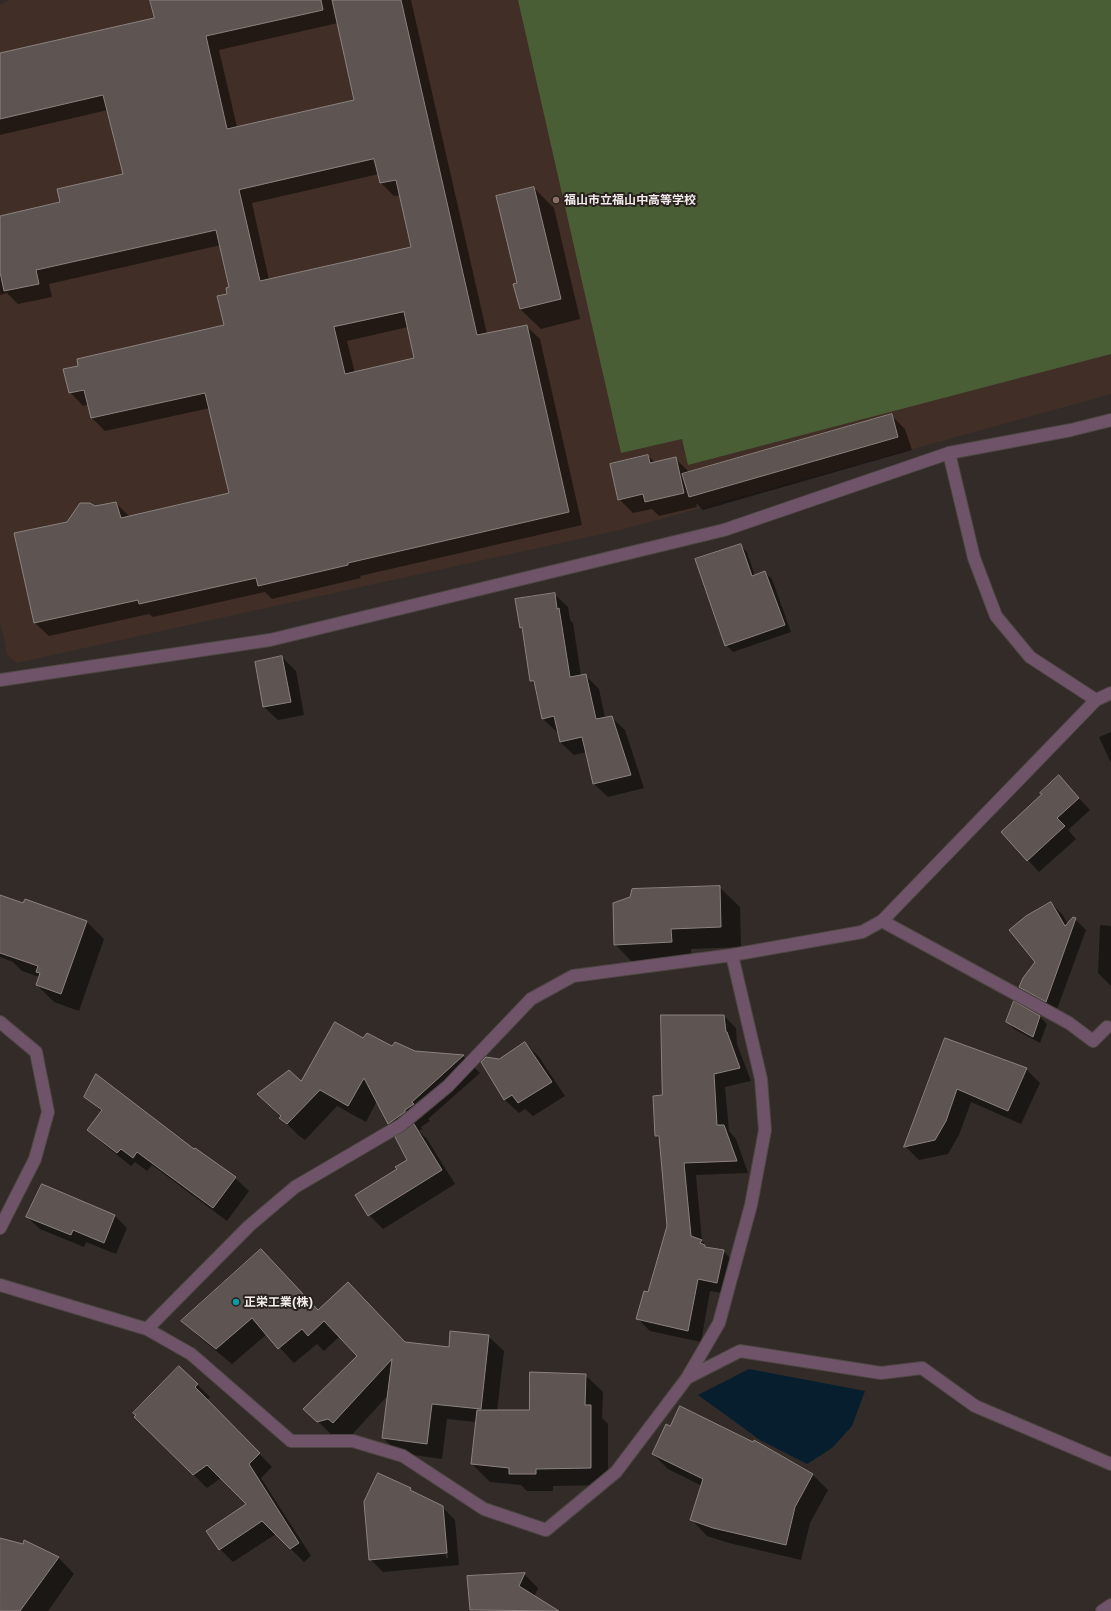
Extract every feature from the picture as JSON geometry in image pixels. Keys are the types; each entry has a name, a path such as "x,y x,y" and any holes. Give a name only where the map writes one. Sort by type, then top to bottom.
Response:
{"street":[{"path":"0,680 270,640 724,530 949,453 1071,430 1111,420"},
{"path":"949,453 974,558 996,616 1030,657 1096,700"},
{"path":"146,1329 249,1226 295,1187 401,1125 448,1086 531,1000 573,976 732,955 862,932 882,921 1096,700 1111,693"},
{"path":"882,921 1069,1023 1093,1041 1107,1027"},
{"path":"0,1285 146,1329 191,1354 291,1441 353,1441 403,1456 484,1509 546,1530 616,1472 687,1378 719,1323 751,1205 765,1130 761,1079 732,955"},
{"path":"0,1022 36,1052 48,1112 35,1159 0,1228"},
{"path":"687,1378 740,1351 881,1373 922,1368 975,1406 1111,1464"},
{"path":"1102,1611 1111,1605"}],"shaded area":[{"name":"福山市立福山中高等学校","path":"10,0 1111,0 1111,394 624,529 16,663 7,654 0,620 0,5"}],"green space":[{"path":"518,0 1111,0 1111,354 688,465 682,439 621,453"}],"water":[{"path":"749,1369 865,1391 852,1426 832,1448 807,1464 760,1440 698,1395"}],"building":[{"path":"150,0 321,0 323,10 206,36 227,129 354,100 332,0 401,0 477,335 527,325 569,512 348,563 348,565 258,586 256,578 139,604 138,600 34,623 14,533 67,522 80,503 90,503 95,506 116,502 121,518 229,493 205,393 91,418 84,390 69,393 63,369 78,366 77,359 224,325 217,296 227,294 226,288 229,287 216,230 36,270 39,284 4,291 0,272 0,216 60,202 57,189 123,174 103,95 0,119 0,53 154,18","holes":["374,159 380,183 396,180 411,247 260,281 239,190","404,312 414,358 345,374 334,327"]},
{"path":"534,187 561,299 520,309 513,284 517,283 496,196"},
{"path":"892,414 898,437 689,497 682,474"},
{"path":"648,455 650,463 676,457 684,493 645,502 643,494 618,500 610,464"},
{"path":"741,544 752,576 765,571 785,625 725,646 695,559"},
{"path":"555,593 557,609 559,608 570,677 586,674 596,719 612,716 631,775 593,784 582,737 560,742 554,716 542,719 534,681 530,681 522,627 520,628 515,599"},
{"path":"282,656 291,702 263,707 255,662"},
{"path":"1059,775 1079,798 1057,818 1065,826 1027,861 1001,832 1042,794 1040,793"},
{"path":"720,886 721,927 671,929 672,942 614,945 613,903 630,897 632,889"},
{"path":"0,895 23,903 25,899 87,921 61,994 36,985 40,973 36,972 38,966 0,953"},
{"path":"1051,902 1065,926 1073,917 1076,918 1046,1002 1019,987 1023,978 1035,962 1009,930 1026,916"},
{"path":"1014,1001 1040,1016 1033,1037 1006,1022"},
{"path":"661,1015 724,1015 726,1032 740,1068 714,1074 717,1125 724,1125 737,1161 684,1163 691,1236 702,1240 700,1243 705,1245 705,1247 724,1250 717,1283 698,1279 688,1331 636,1319 644,1291 648,1292 667,1226 659,1136 655,1136 653,1096 662,1095"},
{"path":"335,1022 363,1038 367,1033 392,1046 395,1042 415,1051 464,1055 412,1102 414,1104 388,1124 364,1078 348,1106 320,1090 287,1124 279,1118 281,1116 257,1094 289,1070 301,1081"},
{"path":"945,1038 1027,1068 1008,1111 957,1089 946,1121 935,1140 904,1147"},
{"path":"525,1042 552,1082 518,1103 512,1095 504,1100 481,1062 486,1057 499,1059"},
{"path":"96,1074 194,1149 195,1148 236,1177 213,1208 137,1152 133,1158 121,1149 117,1153 87,1130 102,1110 84,1097"},
{"path":"414,1124 442,1170 368,1216 355,1195 397,1169 395,1167 407,1160 395,1137"},
{"path":"42,1184 115,1215 104,1243 73,1230 71,1235 26,1217"},
{"path":"261,1249 318,1310 348,1282 405,1342 449,1347 450,1331 489,1335 481,1409 432,1404 427,1444 382,1438 392,1359 333,1423 328,1419 317,1422 303,1409 357,1356 324,1321 308,1336 302,1329 278,1349 252,1318 216,1349 181,1321"},
{"path":"179,1366 198,1384 195,1387 260,1453 249,1464 299,1543 290,1549 262,1521 219,1550 206,1531 246,1504 207,1465 193,1475 134,1417 136,1415 133,1413"},
{"path":"530,1372 586,1374 585,1405 591,1405 591,1468 536,1469 536,1474 509,1474 509,1468 471,1464 477,1410 529,1410"},
{"path":"680,1406 753,1442 754,1440 813,1474 795,1507 786,1545 713,1528 690,1520 703,1479 652,1454 666,1424 670,1426"},
{"path":"378,1473 411,1488 410,1490 443,1506 447,1553 369,1560 364,1502"},
{"path":"0,1538 23,1544 24,1540 59,1557 20,1611 0,1611"},
{"path":"525,1573 519,1586 559,1611 470,1610 467,1576"}],"place":[{"name":"福山市立福山中高等学校","path":"556,200"},
{"name":"正栄工業(株)","path":"236,1302"}]}
